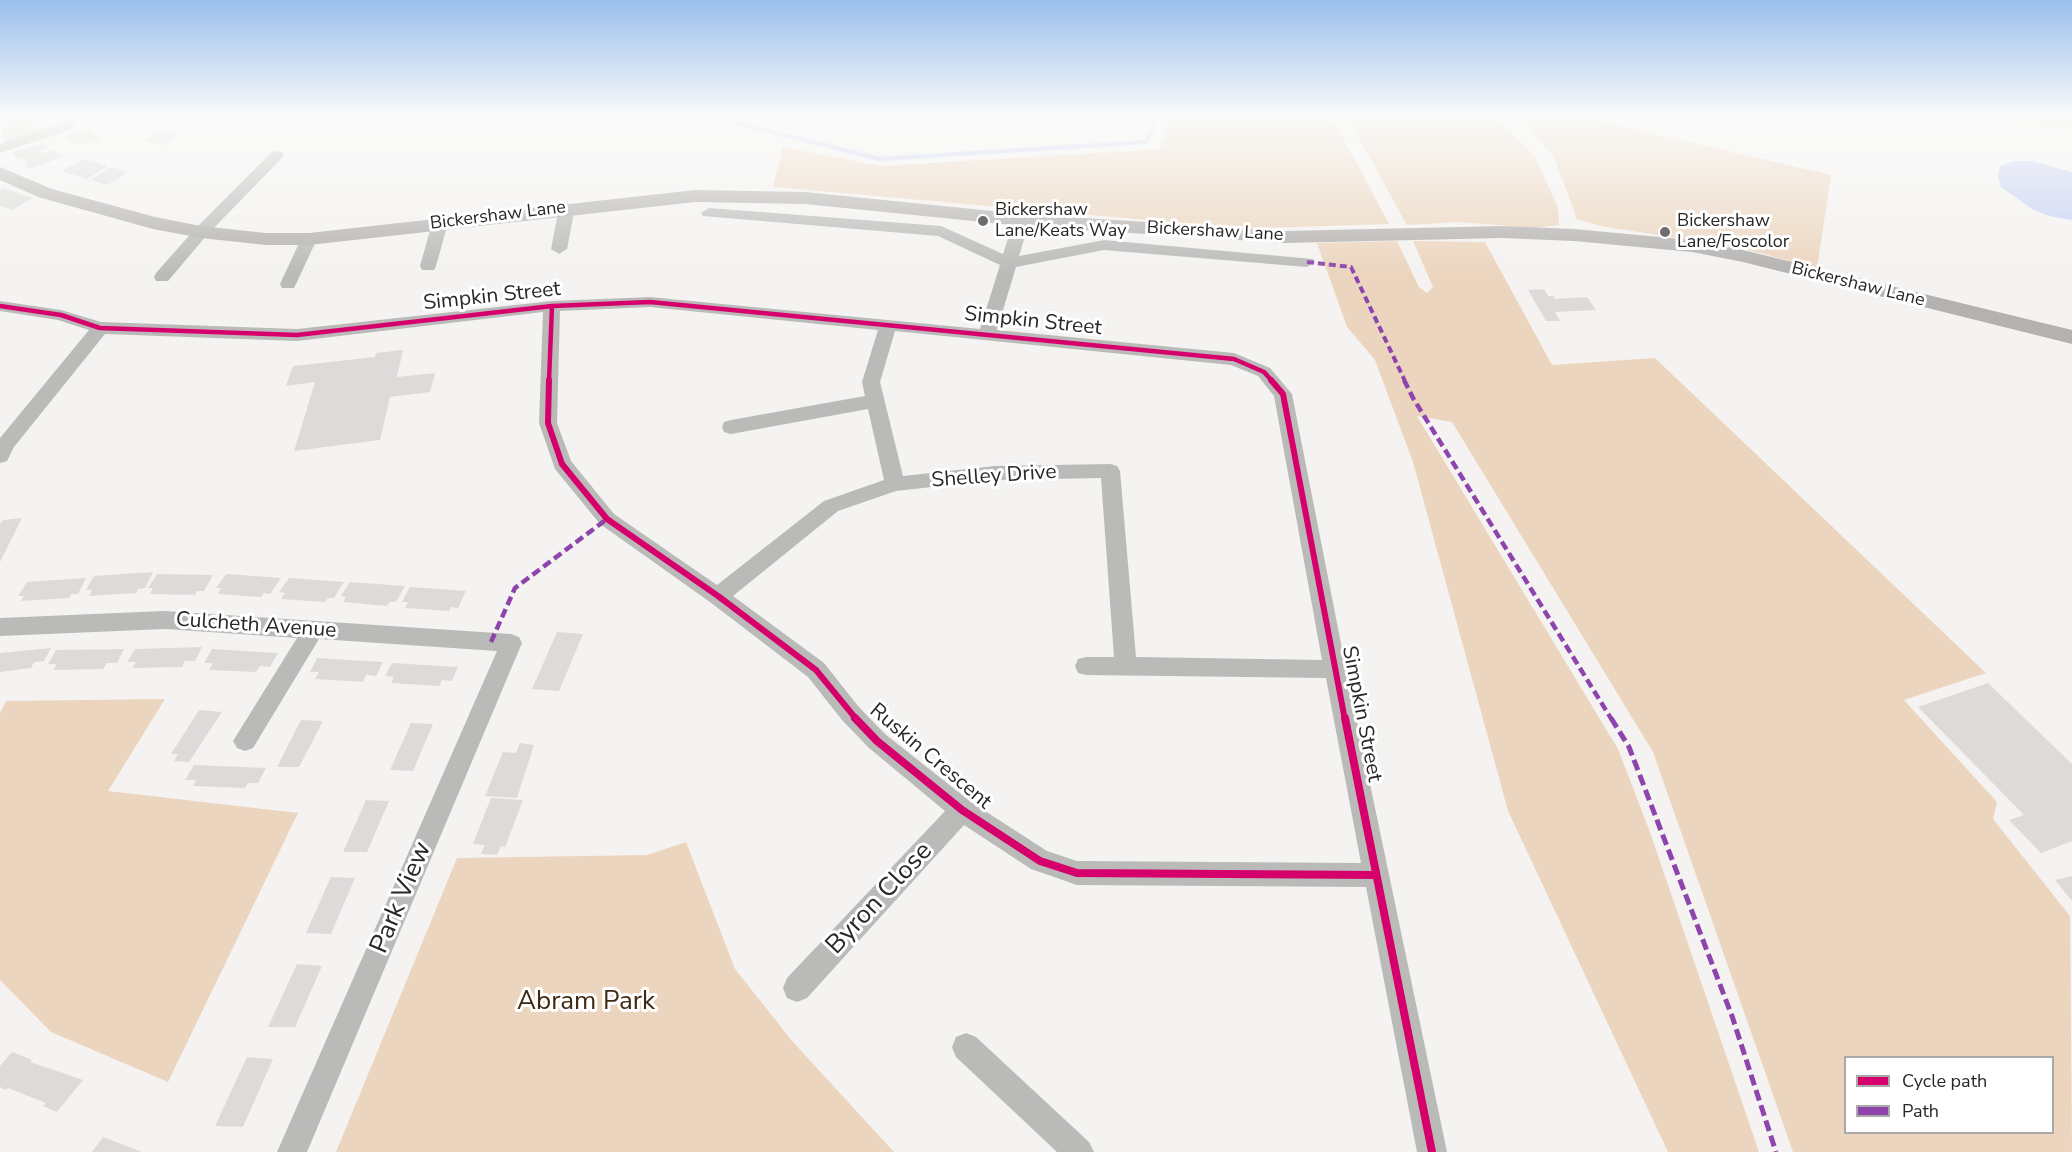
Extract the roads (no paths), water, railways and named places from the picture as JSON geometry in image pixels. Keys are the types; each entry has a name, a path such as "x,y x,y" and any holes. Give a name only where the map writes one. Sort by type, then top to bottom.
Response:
{"main road":[{"name":"Bickershaw Lane","path":"0,173 45,193 153,223 201,232 266,239 309,239 567,208 695,196 805,198 1022,220 1285,237 1502,232 1574,235 1692,246 1743,256 2072,337"}],"street":[{"path":"162,278 201,232 263,169"},
{"path":"559,249 567,208"},
{"path":"710,213 940,231 1009,263 1104,245 1307,262"},
{"path":"987,334 1022,220"},
{"path":"428,266 440,223"},
{"path":"288,284 309,239"},
{"name":"Simpkin Street","path":"0,306 61,315 100,328 297,335 552,306 650,302 1233,359 1264,372 1283,394 1335,669 1432,1152"},
{"name":"Ruskin Crescent","path":"552,306 548,423 562,464 608,519 718,596 816,670 850,713 877,741 962,810 1040,861 1077,873 1376,875"},
{"path":"888,324 872,382 895,484"},
{"path":"0,456 6,444 100,328"},
{"path":"731,427 875,401"},
{"name":"Shelley Drive","path":"718,596 831,506 895,484 995,473 1110,471 1126,666"},
{"name":"Culcheth Avenue","path":"0,627 165,620 511,644"},
{"path":"245,741 313,630"},
{"name":"Park View","path":"292,1152 511,644"},
{"path":"1086,666 1335,669"},
{"name":"Byron Close","path":"797,988 962,810"},
{"path":"966,1047 1079,1152"}],"water":[{"path":"1999,169 2060,169 2072,172 2072,220 2049,216 2032,209 2001,187 1998,176"}],"place":[{"name":"Bickershaw Lane/Keats Way","path":"983,221"},
{"name":"Bickershaw Lane/Foscolor","path":"1665,232"}],"park label":[{"name":"Abram Park","path":"586,1003"}]}
